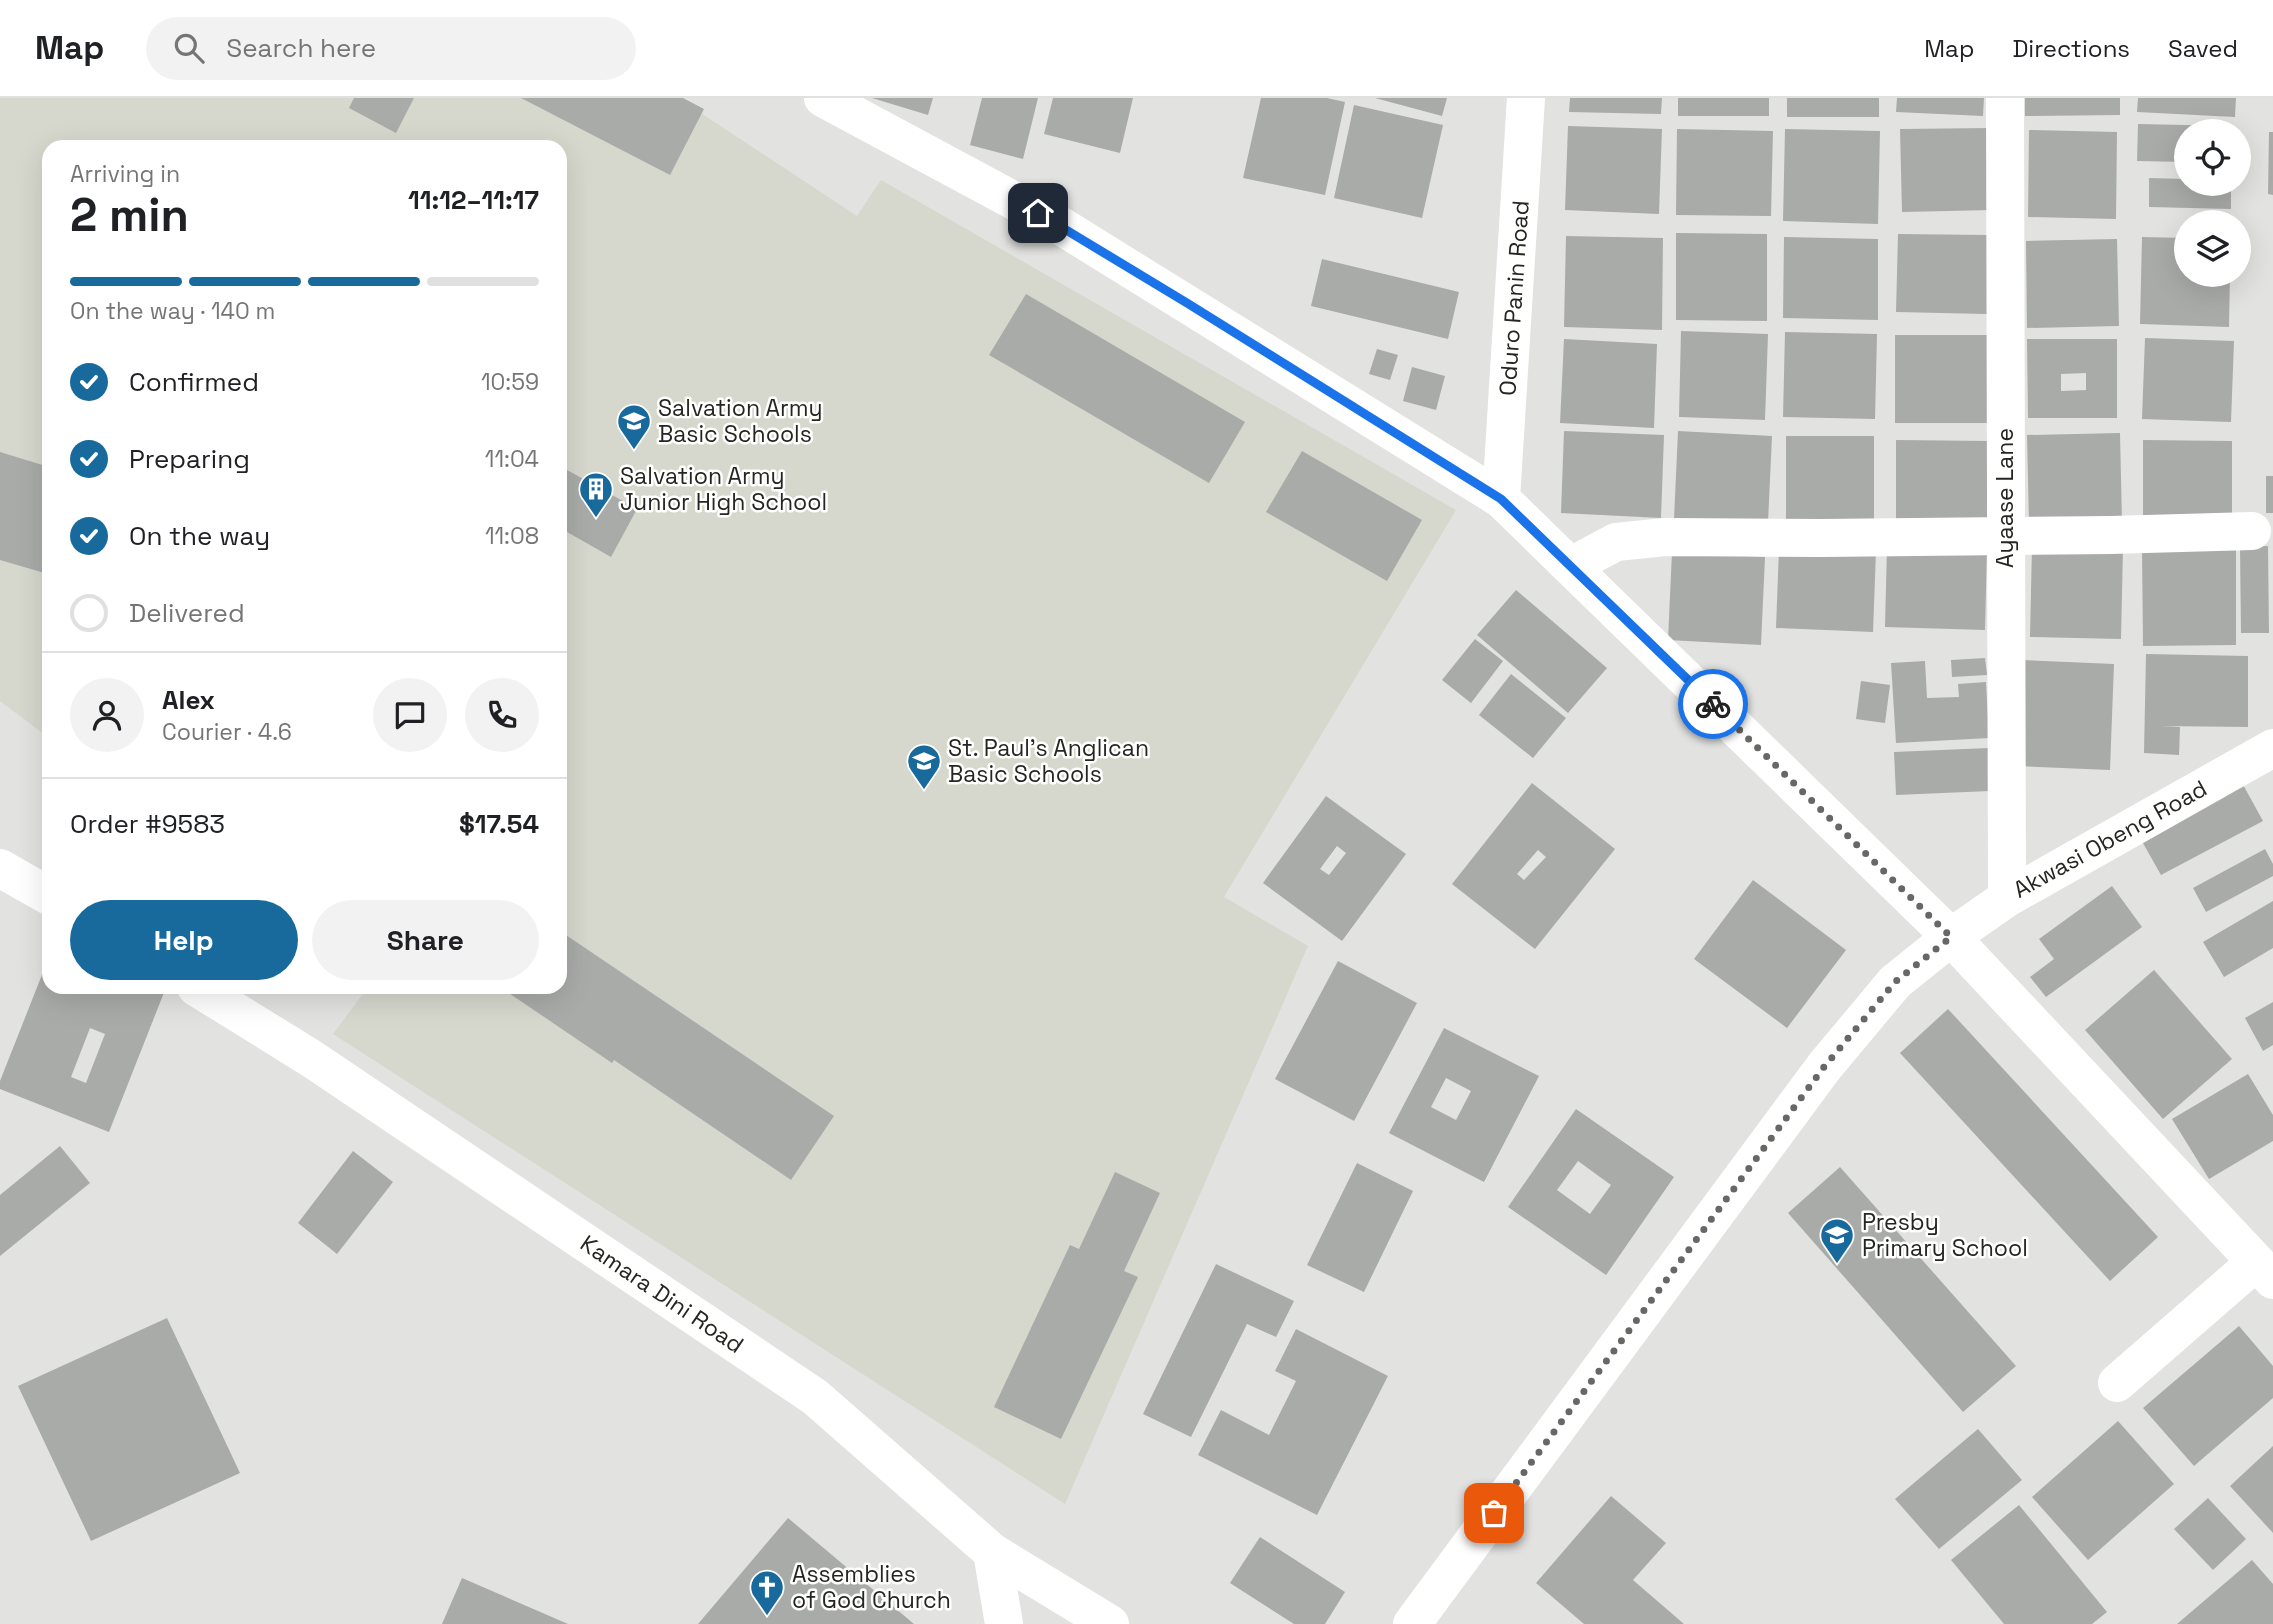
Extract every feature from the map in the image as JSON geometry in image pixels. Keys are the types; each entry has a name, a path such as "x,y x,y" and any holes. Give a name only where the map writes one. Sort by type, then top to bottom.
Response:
{"street":[{"path":"824,98 1061,226 1501,499 1951,937 2265,1271 2117,1382"},
{"name":"Oduro Panin Road","path":"1501,499 1526,98"},
{"name":"Ayaase Lane","path":"2005,98 2007,898"},
{"path":"1571,566 1616,542 1665,537 2111,536 2252,531"},
{"name":"Akwasi Obeng Road","path":"1412,1624 1824,1067 1895,982 1951,937 2007,898 2273,748"},
{"path":"0,868 42,892"},
{"name":"Kamara Dini Road","path":"207,994 312,1059 815,1397 992,1552 1110,1624"},
{"path":"992,1552 1004,1624"}],"shaded area":[{"name":"St. Paul's Anglican Basic Schools","path":"0,98 678,98 857,216 881,180 1456,510 1224,897 1308,946 1065,1504 333,1034 363,994 567,994 567,140 42,140 42,733 0,701"}],"building":[{"path":"354,98 414,98 396,133 349,108"},
{"path":"521,98 683,98 704,109 670,175"},
{"path":"872,98 933,98 928,115"},
{"path":"982,98 1038,98 1023,159 970,145"},
{"path":"1053,98 1133,98 1120,153 1044,134"},
{"path":"1261,98 1327,98 1345,102 1325,195 1243,178"},
{"path":"1375,98 1447,98 1442,116"},
{"path":"1570,98 1662,98 1661,114 1569,112"},
{"path":"1678,98 1769,98 1769,116 1678,116"},
{"path":"1787,98 1879,98 1879,117 1787,117"},
{"path":"1897,98 1984,98 1983,116 1896,112"},
{"path":"2025,98 2120,98 2120,115 2025,116"},
{"path":"2138,98 2236,98 2235,117 2137,112"},
{"path":"1354,105 1443,125 1422,218 1334,198"},
{"path":"2138,124 2174,125 2174,162 2137,161"},
{"path":"1568,126 1662,129 1659,214 1565,210"},
{"path":"1990,128 1993,210 1902,212 1900,129"},
{"path":"1677,129 1773,131 1771,216 1676,215"},
{"path":"1785,129 1880,131 1878,224 1783,221"},
{"path":"2029,130 2117,132 2116,219 2028,217"},
{"path":"2269,132 2273,132 2273,195 2268,194"},
{"path":"2149,178 2174,179 2174,196 2231,196 2231,209 2149,207"},
{"path":"1676,233 1767,234 1767,321 1676,320"},
{"path":"1898,234 1988,235 1987,314 1896,312"},
{"path":"1566,236 1663,238 1662,330 1564,327"},
{"path":"1784,237 1878,239 1878,320 1783,318"},
{"path":"2142,237 2174,238 2174,287 2230,287 2229,327 2140,324"},
{"path":"2117,239 2119,326 2027,328 2026,241"},
{"path":"1322,259 1459,292 1448,339 1311,306"},
{"path":"1026,294 1245,422 1209,483 989,355"},
{"path":"1681,331 1768,334 1765,420 1679,417"},
{"path":"1785,332 1877,334 1875,419 1783,417"},
{"path":"1895,335 1990,335 1991,423 1895,423"},
{"path":"2145,338 2234,341 2231,422 2142,419"},
{"path":"1564,339 1657,344 1654,428 1560,423"},
{"path":"2027,339 2117,339 2117,418 2028,418","holes":["2086,373 2086,390 2061,391 2061,374"]},
{"path":"1377,349 1398,355 1390,380 1369,374"},
{"path":"1412,367 1445,376 1436,410 1403,401"},
{"path":"1564,431 1664,435 1661,518 1561,513"},
{"path":"1678,431 1772,436 1768,523 1674,519"},
{"path":"2120,433 2122,522 2029,523 2027,435"},
{"path":"1786,436 1874,436 1874,524 1786,524"},
{"path":"1896,440 1990,441 1989,525 1896,524"},
{"path":"2143,440 2232,441 2232,521 2143,520"},
{"path":"1302,451 1422,520 1387,581 1266,512"},
{"path":"0,452 42,465 42,572 0,560"},
{"name":"Salvation Army Junior High School","path":"567,470 637,509 611,557 567,532"},
{"path":"2266,476 2273,476 2273,513 2266,513"},
{"path":"1887,546 1987,548 1985,630 1885,627"},
{"path":"2032,546 2123,548 2121,639 2030,637"},
{"path":"2268,546 2269,633 2241,633 2240,547"},
{"path":"1779,548 1876,551 1873,632 1776,628"},
{"path":"2142,548 2236,548 2236,645 2143,646"},
{"path":"1672,552 1765,557 1761,645 1668,640"},
{"path":"1516,590 1607,668 1568,713 1477,635"},
{"path":"1475,639 1503,661 1471,703 1442,680"},
{"path":"2146,654 2248,656 2248,727 2161,726 2180,727 2179,755 2144,753"},
{"path":"1985,658 1987,675 1952,677 1951,660"},
{"path":"2021,660 2114,664 2110,770 2017,766"},
{"path":"1925,661 1927,698 1959,697 1958,684 1986,682 1989,738 1896,743 1891,663"},
{"path":"1511,674 1566,718 1533,758 1479,715"},
{"path":"1861,681 1890,685 1885,723 1856,719"},
{"path":"1989,748 1990,791 1896,795 1894,752"},
{"path":"2241,781 2263,821 2161,875 2139,836"},
{"path":"1532,783 1615,849 1535,949 1452,884","holes":["1538,850 1546,857 1524,880 1517,874"]},
{"path":"1326,796 1406,854 1342,941 1263,883","holes":["1337,846 1346,853 1329,875 1320,869"]},
{"path":"2265,849 2273,864 2273,876 2206,912 2193,888"},
{"path":"1753,880 1846,950 1787,1028 1694,959"},
{"path":"2112,886 2142,927 2046,997 2030,977 2054,959 2039,939"},
{"path":"2273,901 2273,948 2224,977 2203,942"},
{"path":"567,936 834,1116 791,1180 614,1060 612,1063 510,994 567,994"},
{"path":"1338,961 1417,1003 1354,1121 1275,1079"},
{"path":"2154,970 2232,1059 2163,1119 2085,1030"},
{"path":"42,975 42,994 163,994 109,1132 0,1089 0,1081","holes":["90,1028 105,1034 86,1083 71,1077"]},
{"path":"2273,1002 2273,1045 2263,1051 2245,1018"},
{"path":"1948,1009 2158,1237 2110,1281 1900,1053"},
{"path":"1444,1028 1539,1076 1484,1182 1389,1133","holes":["1446,1078 1471,1091 1456,1120 1431,1107"]},
{"path":"2248,1074 2273,1115 2273,1141 2209,1179 2172,1119"},
{"path":"1576,1109 1674,1177 1606,1275 1508,1207","holes":["1578,1161 1611,1185 1590,1214 1557,1190"]},
{"path":"60,1146 90,1183 0,1256 0,1195"},
{"path":"353,1151 393,1182 337,1254 298,1223"},
{"path":"1357,1163 1413,1191 1364,1292 1307,1265"},
{"path":"1840,1167 2016,1366 1963,1412 1788,1213"},
{"path":"1115,1172 1160,1193 1124,1271 1138,1277 1061,1439 994,1407 1070,1245 1079,1249"},
{"path":"1216,1264 1294,1301 1276,1337 1247,1324 1191,1437 1143,1414"},
{"path":"167,1318 240,1473 91,1541 18,1386"},
{"path":"2239,1326 2273,1366 2273,1398 2194,1466 2143,1408"},
{"path":"1296,1329 1388,1376 1317,1515 1198,1455 1221,1410 1269,1435 1296,1381 1275,1371"},
{"path":"2118,1421 2174,1484 2088,1560 2032,1497"},
{"path":"1978,1429 2022,1480 1939,1549 1895,1499"},
{"path":"2273,1446 2273,1533 2230,1486"},
{"path":"1611,1496 1666,1543 1633,1580 1684,1624 1584,1624 1536,1583"},
{"path":"2208,1498 2246,1539 2213,1570 2174,1529"},
{"path":"2019,1505 2107,1612 2092,1624 2004,1624 1951,1560"},
{"path":"788,1518 914,1624 698,1624"},
{"path":"1260,1537 1345,1592 1325,1624 1294,1624 1230,1583"},
{"path":"2252,1560 2273,1584 2273,1624 2177,1624"},
{"path":"462,1578 568,1624 442,1624"}],"way so far":[{"path":"1494,1513 1858,1024 1895,982 1951,937 1713,704"}],"place":[{"name":"Salvation Army Basic Schools","path":"634,451"},
{"name":"Salvation Army Junior High School","path":"596,519"},
{"name":"St. Paul's Anglican Basic Schools","path":"924,791"},
{"name":"Presby Primary School","path":"1837,1265"},
{"name":"Assemblies of God Church","path":"767,1617"}],"route":[{"path":"1038,213 1501,499 1713,704"}]}
